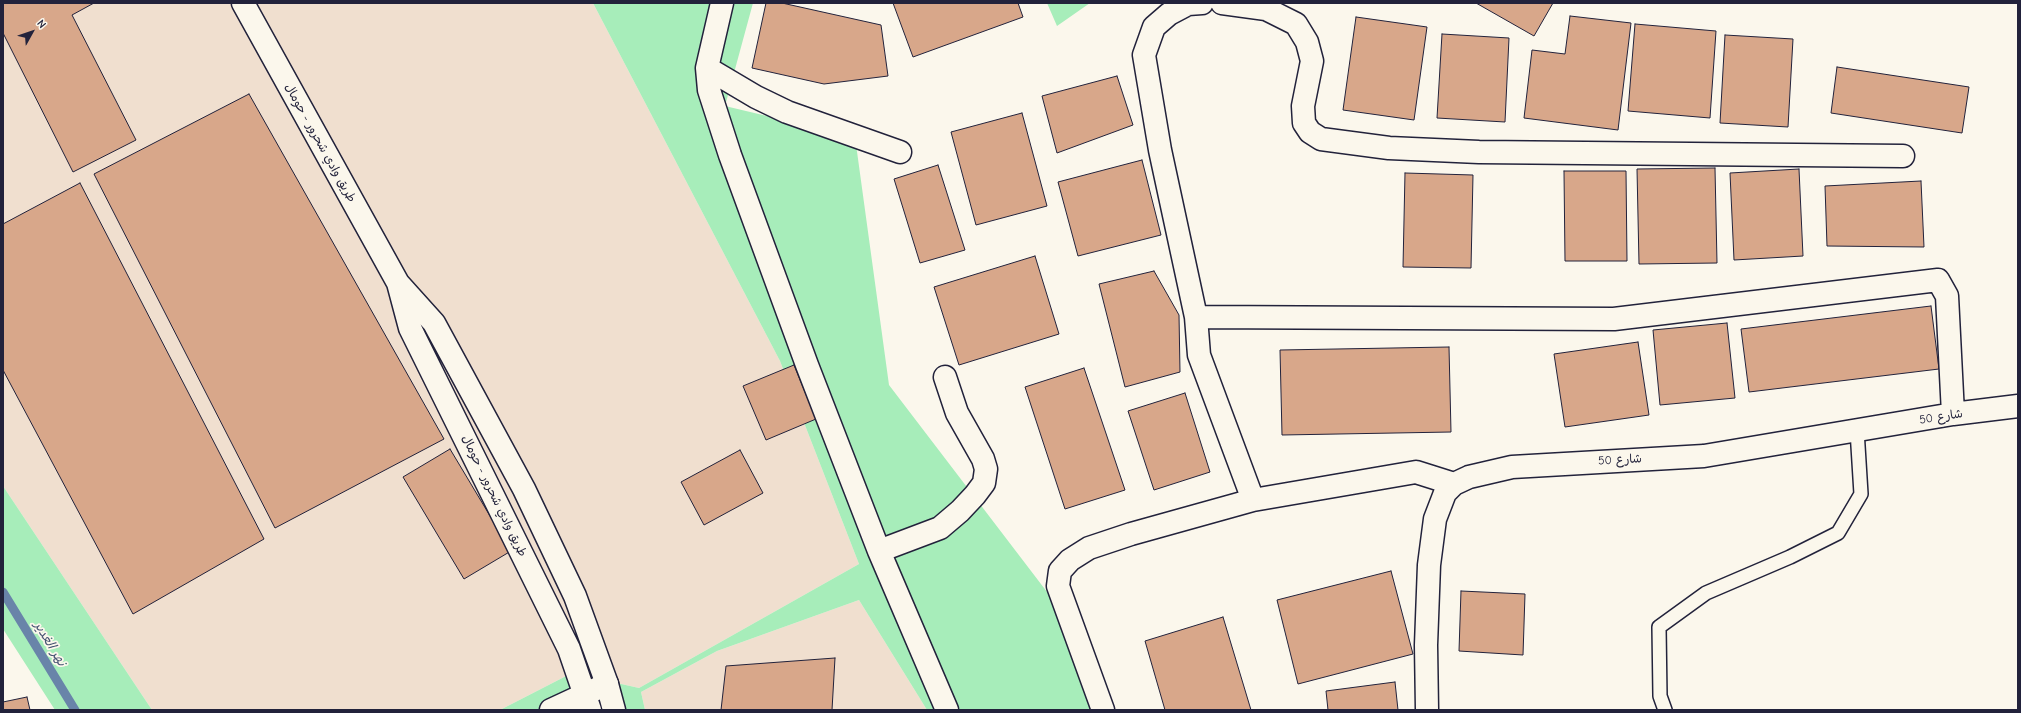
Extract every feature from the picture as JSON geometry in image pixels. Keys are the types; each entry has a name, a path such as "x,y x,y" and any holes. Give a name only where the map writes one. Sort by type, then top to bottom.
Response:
{"street":[{"name":"طريق وادي شحرور - حومال","path":"244,3 398,283 434,323 524,489 575,596 607,684 614,710"},
{"path":"722,3 707,68 709,90 730,156 807,365 879,551 947,710"},
{"path":"1202,3 1188,4 1169,14 1154,27 1144,55 1160,150 1196,317 1199,355 1253,500"},
{"path":"1222,3 1266,10 1296,24 1307,42 1312,61 1303,106 1304,123 1310,132 1321,139 1389,148 1479,152 1902,156"},
{"path":"707,68 756,97 787,112 900,152"},
{"path":"1196,317 1614,319 1938,280 1947,296 1953,414"},
{"name":"طريق وادي شحرور - حومال","path":"398,283 410,328 569,649 588,702"},
{"path":"879,551 940,528 960,511 984,483 986,469 983,459 957,412 945,377"},
{"name":"شارع 50","path":"1454,484 1469,477 1512,467 1704,456 1953,414 2018,406"},
{"path":"1103,710 1058,586 1060,571 1070,560 1089,548 1131,534 1253,500 1416,472 1454,484 1445,493 1435,519 1429,565 1426,645 1427,710"},
{"path":"497,501 524,489"},
{"path":"550,710 588,702 607,684"}],"lane":[{"path":"1665,710 1660,696 1659,627 1706,594 1790,558 1838,533 1861,494 1857,430"}],"shaded area":[{"path":"3,3 593,3 780,361 859,564 639,688 572,673 500,710 152,710 3,486"},
{"path":"859,600 927,710 645,710 641,692 717,651"}],"green space":[{"path":"593,3 753,3 725,106 855,137 889,385 1057,605 1094,710 927,710 859,600 717,651 641,692 645,710 500,710 572,673 639,688 859,564 780,361"},
{"path":"1047,3 1090,3 1057,26"},
{"path":"3,486 152,710 55,710 3,629"}],"building":[{"path":"3,3 94,3 72,15 136,140 73,172 3,33"},
{"path":"766,3 782,3 881,25 888,76 824,84 752,68"},
{"path":"893,3 1018,3 1023,17 913,57"},
{"path":"1476,3 1553,3 1534,36"},
{"path":"1570,16 1631,23 1618,130 1524,118 1532,50 1565,54"},
{"path":"1356,17 1427,27 1414,120 1343,110"},
{"path":"1635,24 1716,31 1710,118 1628,111"},
{"path":"1442,34 1509,38 1505,122 1437,118"},
{"path":"1725,35 1793,39 1788,127 1720,123"},
{"path":"1837,67 1969,87 1962,133 1831,113"},
{"path":"1117,76 1133,125 1057,153 1042,96"},
{"path":"249,94 444,439 275,528 94,174"},
{"path":"1022,113 1047,206 976,225 951,132"},
{"path":"1142,160 1161,235 1078,256 1058,182"},
{"path":"938,165 965,250 920,263 894,179"},
{"path":"1715,168 1717,263 1639,264 1637,169"},
{"path":"1799,169 1803,256 1734,260 1730,173"},
{"path":"1564,171 1626,171 1627,261 1565,261"},
{"path":"1405,173 1473,175 1471,268 1403,267"},
{"path":"1921,181 1924,247 1827,246 1825,186"},
{"path":"80,183 264,539 133,614 3,370 3,224"},
{"path":"1035,256 1059,334 959,365 934,287"},
{"path":"1154,271 1179,315 1180,372 1125,387 1099,284"},
{"path":"1931,306 1939,369 1749,392 1741,329"},
{"path":"1727,323 1735,398 1660,405 1653,330"},
{"path":"1638,342 1649,415 1565,427 1554,354"},
{"path":"1449,347 1451,432 1282,435 1280,350"},
{"path":"794,365 816,419 766,440 743,386"},
{"path":"1084,368 1125,490 1065,509 1025,387"},
{"path":"1185,393 1210,472 1154,490 1128,411"},
{"path":"450,449 511,551 464,579 403,477"},
{"path":"740,450 763,493 704,525 681,482"},
{"path":"1391,571 1413,654 1298,684 1277,600"},
{"path":"1461,591 1525,594 1523,655 1459,651"},
{"path":"1223,617 1251,710 1165,710 1145,641"},
{"path":"835,658 832,710 721,710 726,666"},
{"path":"1395,682 1398,710 1328,710 1326,691"},
{"path":"27,697 30,710 3,710 3,702"}],"waterway":[{"name":"نهر الغدير","path":"3,592 75,710"}]}
